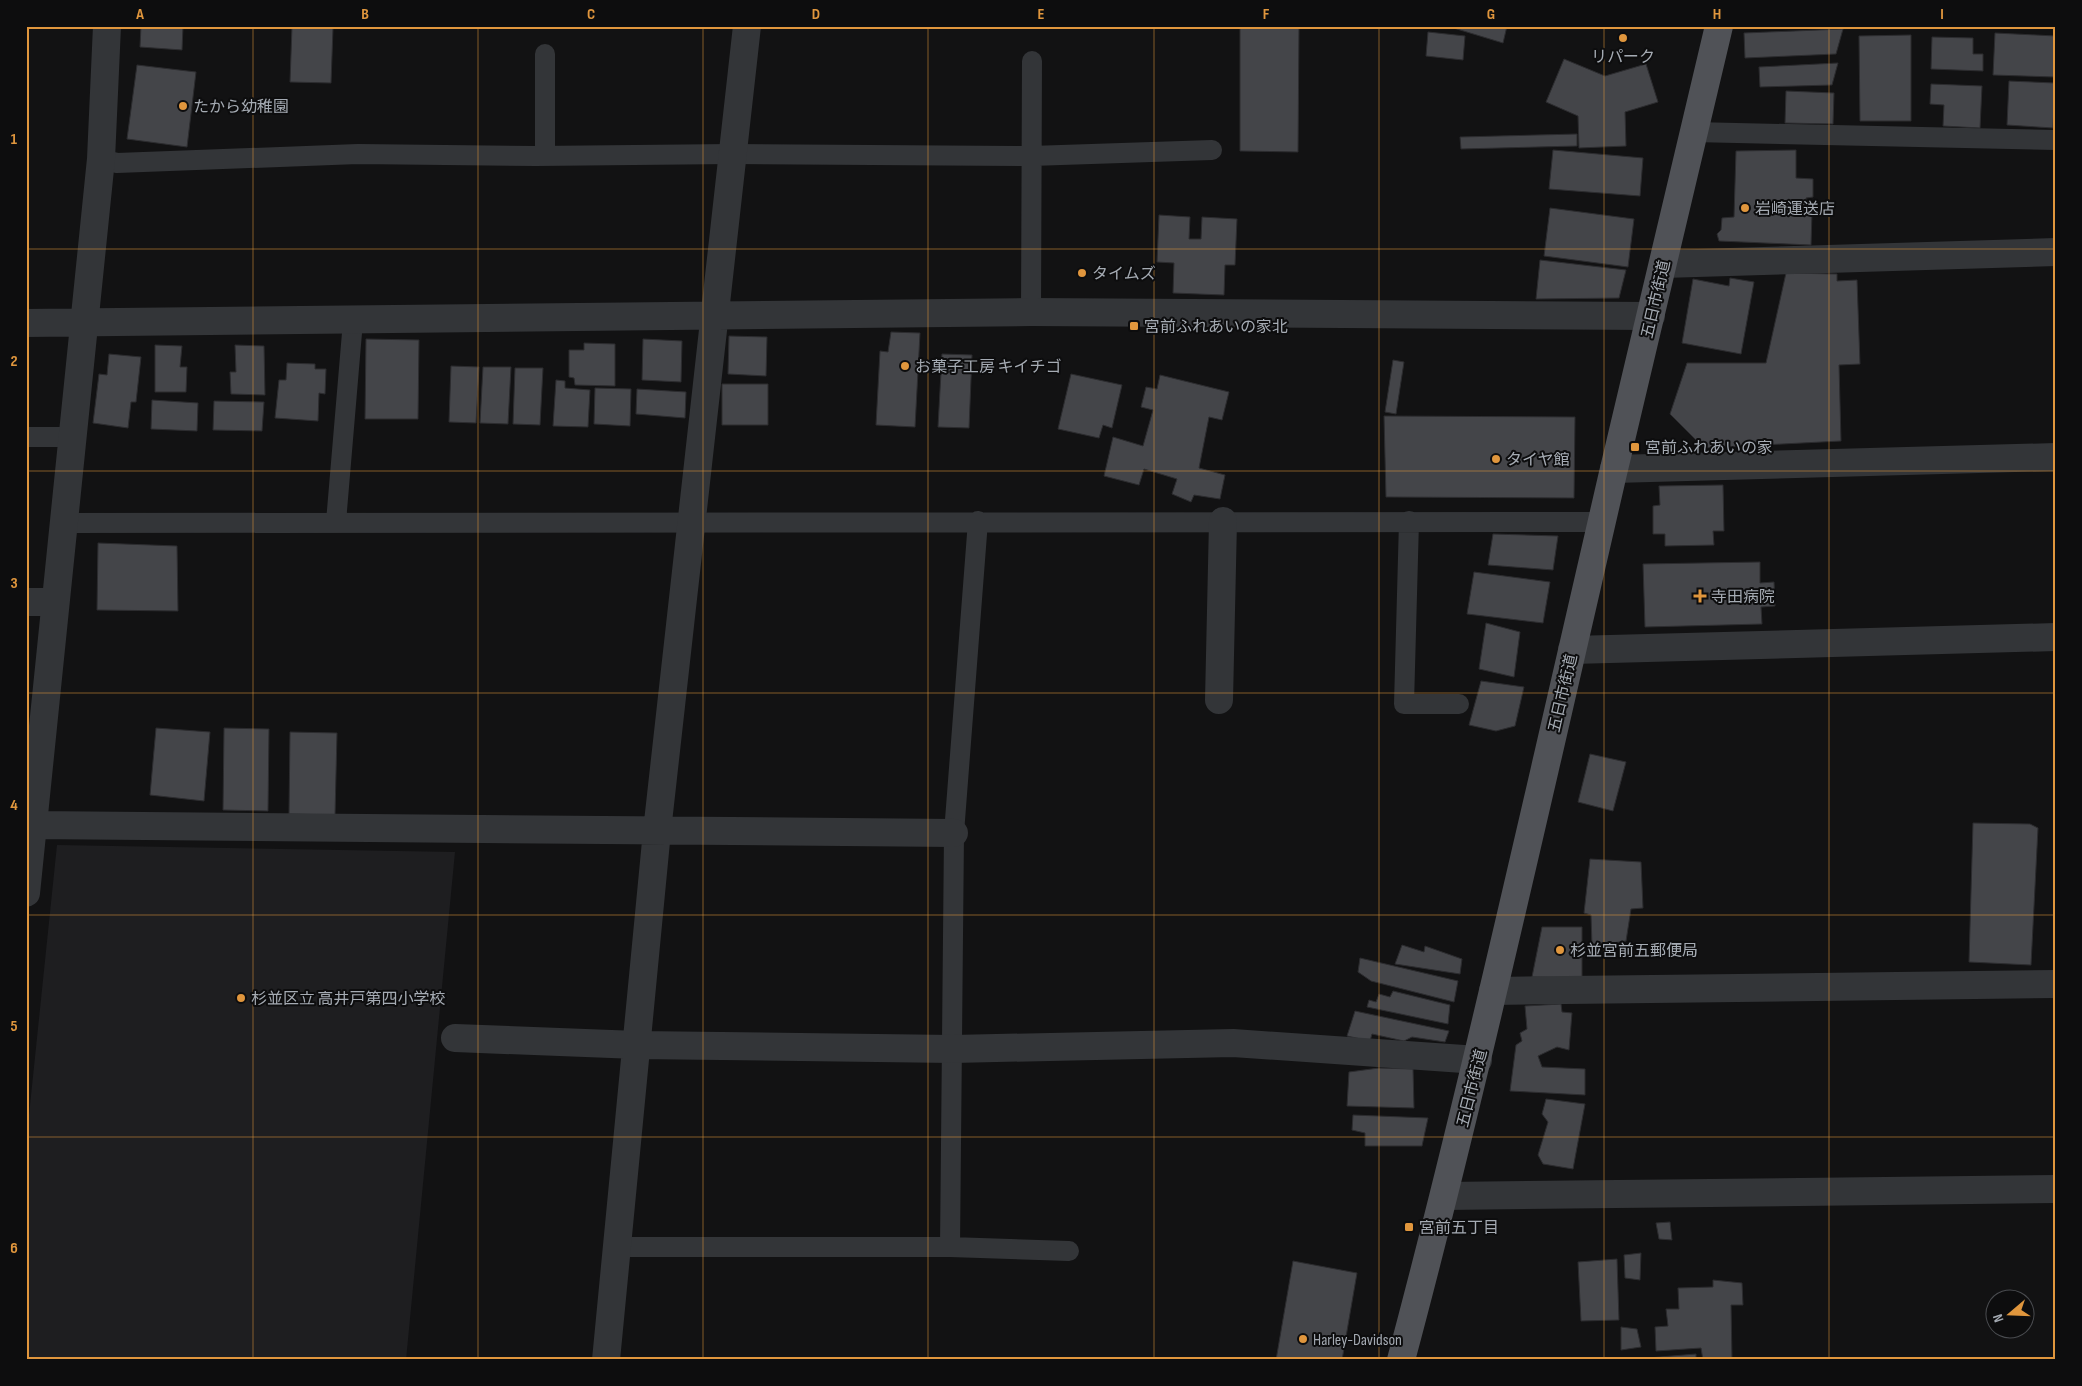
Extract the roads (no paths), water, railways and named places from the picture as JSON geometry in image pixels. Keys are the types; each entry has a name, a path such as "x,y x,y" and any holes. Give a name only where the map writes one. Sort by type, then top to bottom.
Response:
{"main road":[{"name":"五日市街道","path":"1401,1360 1445,1196 1478,1060 1601,522 1719,26"}],"street":[{"path":"26,894 33,825 35,720 55,602 100,159 107,26"},
{"path":"606,1360 657,831 747,26"},
{"path":"1663,264 2056,252"},
{"path":"26,324 714,318 1031,312 1651,316"},
{"path":"1614,469 2056,457"},
{"path":"1219,700 1223,521"},
{"path":"26,602 55,602"},
{"path":"1572,650 2056,636"},
{"path":"33,825 954,833"},
{"path":"1493,992 2056,984"},
{"path":"455,1038 637,1045 953,1049 1233,1043 1478,1060"},
{"path":"1445,1196 2056,1189"}],"lane":[{"path":"545,54 545,156"},
{"path":"1031,312 1032,61"},
{"path":"1694,132 2056,140"},
{"path":"100,159 117,163 358,154 1031,156 1212,150"},
{"path":"336,522 353,321"},
{"path":"26,437 71,437"},
{"path":"63,523 692,521 1601,522"},
{"path":"950,1247 954,833 978,521"},
{"path":"1409,521 1404,704 1460,704"},
{"path":"617,1247 950,1247 1069,1251"}],"place":[{"name":"リパーク","path":"1623,38"},
{"name":"たから幼稚園","path":"183,106"},
{"name":"岩崎運送店","path":"1745,208"},
{"name":"タイムズ","path":"1082,273"},
{"name":"宮前ふれあいの家北","path":"1134,326"},
{"name":"お菓子工房 キイチゴ","path":"905,366"},
{"name":"宮前ふれあいの家","path":"1635,447"},
{"name":"タイヤ館","path":"1496,459"},
{"name":"寺田病院","path":"1700,596"},
{"name":"杉並宮前五郵便局","path":"1560,950"},
{"name":"杉並区立 高井戸第四小学校","path":"241,998"},
{"name":"宮前五丁目","path":"1409,1227"},
{"name":"Harley-Davidson","path":"1303,1339"}]}
